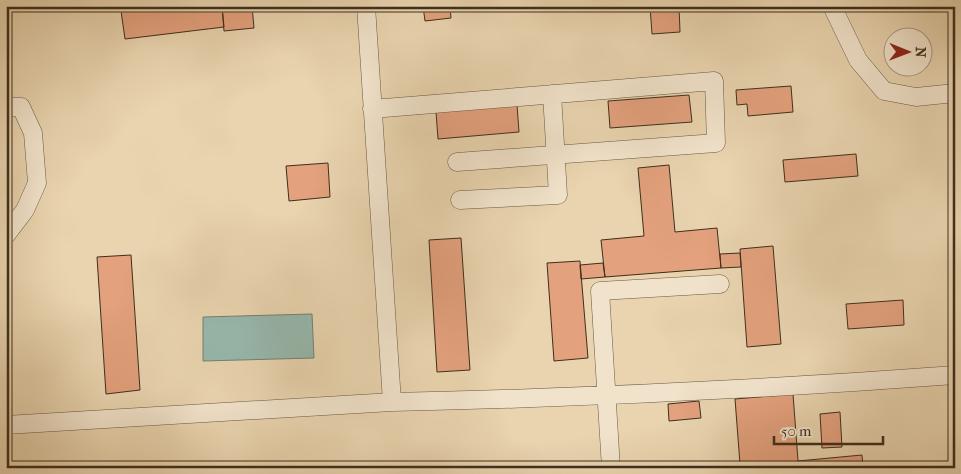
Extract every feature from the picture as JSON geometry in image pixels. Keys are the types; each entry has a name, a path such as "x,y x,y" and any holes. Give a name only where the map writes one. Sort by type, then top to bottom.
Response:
{"street":[{"path":"366,6 392,402"},
{"path":"832,6 858,60 884,92 916,97 955,93"},
{"path":"372,110 714,81 716,142 457,162"},
{"path":"460,200 558,195 552,94"},
{"path":"6,107 21,107 33,132 37,183 26,210 6,235"},
{"path":"611,468 600,291 720,284"},
{"path":"6,425 392,402 606,396 789,387 955,375"}],"water":[{"path":"312,314 314,358 203,361 203,317"}],"building":[{"path":"120,6 142,6 143,8 121,11"},
{"path":"161,6 222,6 224,27 125,39 121,11"},
{"path":"222,6 252,6 254,28 224,31"},
{"path":"423,6 450,6 451,18 425,21"},
{"path":"650,6 679,6 680,32 652,34"},
{"path":"791,86 793,112 748,116 747,104 737,105 736,90"},
{"path":"689,95 692,122 610,128 608,101"},
{"path":"517,105 519,132 438,139 436,112"},
{"path":"856,154 858,176 785,182 783,160"},
{"path":"328,163 330,197 289,201 286,166"},
{"path":"669,165 675,232 717,228 721,268 605,277 601,240 644,236 638,168"},
{"path":"461,238 470,370 437,372 429,240"},
{"path":"773,246 781,344 747,347 740,249"},
{"path":"740,253 741,267 721,268 720,254"},
{"path":"131,255 140,390 106,394 97,257"},
{"path":"580,261 588,358 554,361 547,263"},
{"path":"603,263 605,277 581,279 580,265"},
{"path":"903,300 904,325 848,329 846,304"},
{"path":"793,394 798,461 862,455 863,468 691,468 740,464 735,399"},
{"path":"699,401 701,418 669,421 668,404"},
{"path":"840,412 842,447 822,448 820,414"}]}
